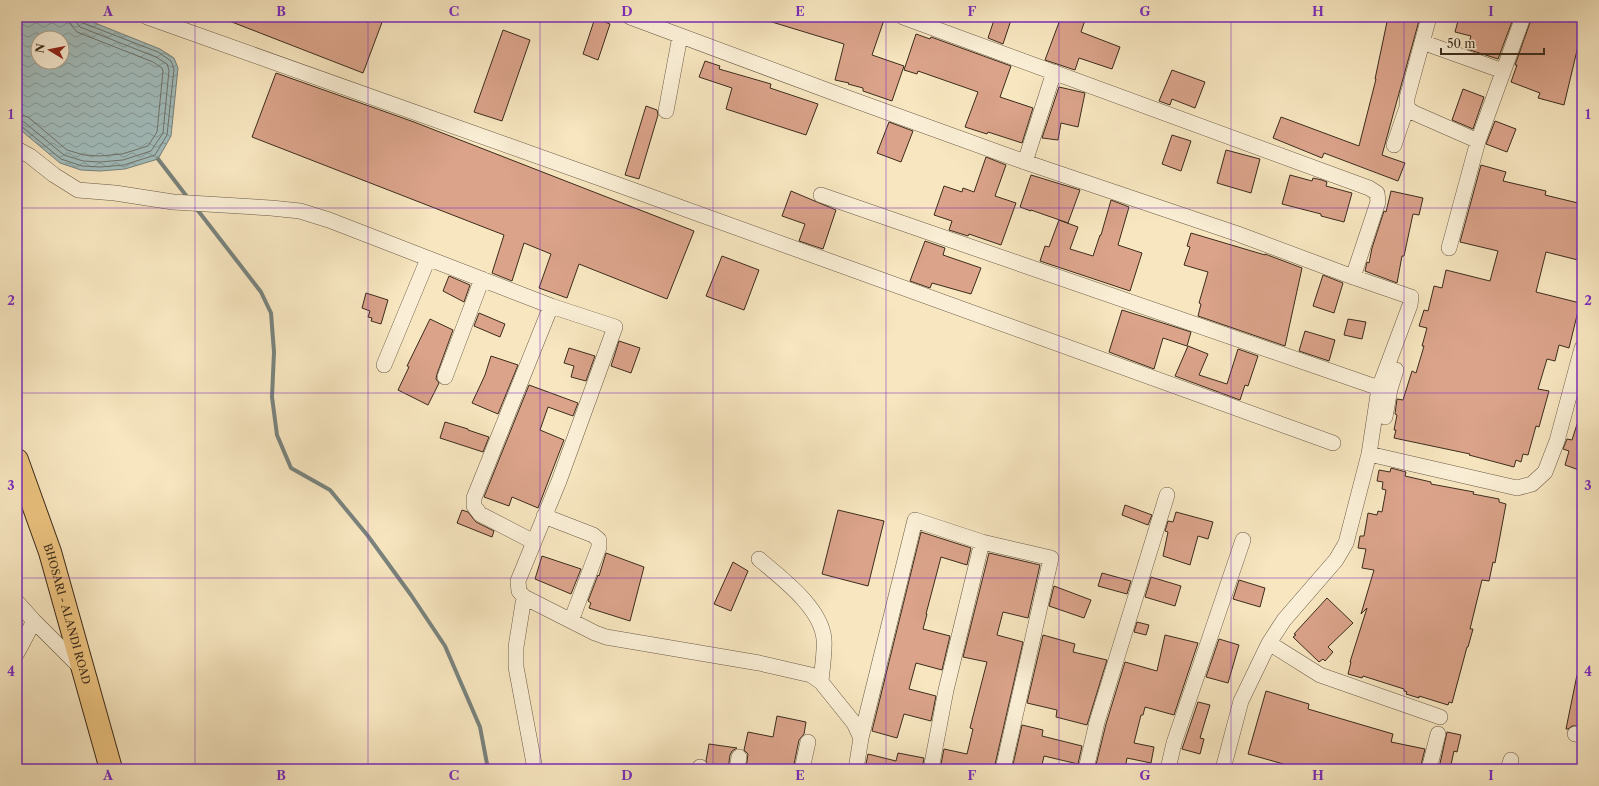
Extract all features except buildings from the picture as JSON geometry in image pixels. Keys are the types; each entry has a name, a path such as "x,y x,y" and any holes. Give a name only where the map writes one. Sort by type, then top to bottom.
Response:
{"main road":[{"name":"BHOSARI - ALANDI ROAD","path":"17,460 50,552 111,769"}],"street":[{"path":"147,17 616,184 1333,443"},
{"path":"630,17 1025,162 1238,234 1353,278 1411,297 1410,305 1379,388 1369,454 1346,543 1336,560 1284,620 1268,643 1241,701 1223,769"},
{"path":"904,17 1355,183 1377,193 1378,202 1353,278"},
{"path":"1394,145 1407,107 1407,98 1429,17"},
{"path":"1449,248 1478,141 1522,17"},
{"path":"666,111 680,36"},
{"path":"1422,42 1503,71"},
{"path":"1025,162 1054,72"},
{"path":"1407,107 1412,112 1478,141"},
{"path":"17,149 30,156 54,175 78,190 115,193 180,202 300,211 329,220 551,306 616,327 559,481 518,581 519,591 524,597 595,633 606,637 760,663 811,675 821,682 854,724 861,738"},
{"path":"821,195 1379,388"},
{"path":"384,365 428,259"},
{"path":"445,377 482,280"},
{"path":"534,542 480,514 474,506 474,498 551,306"},
{"path":"1369,454 1517,488 1532,484 1545,472 1554,447 1582,348"},
{"path":"1372,433 1383,428 1390,389 1401,356"},
{"path":"1086,769 1097,722 1167,494"},
{"path":"544,516 593,535 598,540 599,547 571,621"},
{"path":"856,769 861,738 916,520 982,542 1051,558 1003,769"},
{"path":"1168,769 1174,743 1243,540"},
{"path":"931,769 946,690 982,542"},
{"path":"759,558 800,595 818,619 824,638 821,682"},
{"path":"524,597 516,647 516,667 535,769"},
{"path":"17,602 34,621 83,669"},
{"path":"17,653 34,621"},
{"path":"1268,643 1320,675 1440,717"},
{"path":"1429,769 1438,734"},
{"path":"802,769 808,742"}],"water":[{"path":"17,17 80,17 160,49 174,58 178,68 171,136 158,159 125,169 100,171 81,170 60,163 17,127"}],"waterway":[{"path":"158,159 188,198"},
{"path":"196,208 261,292 271,313 274,352 272,397 277,435 291,468 330,490 368,536 411,595 445,646 480,727 488,769"}]}
